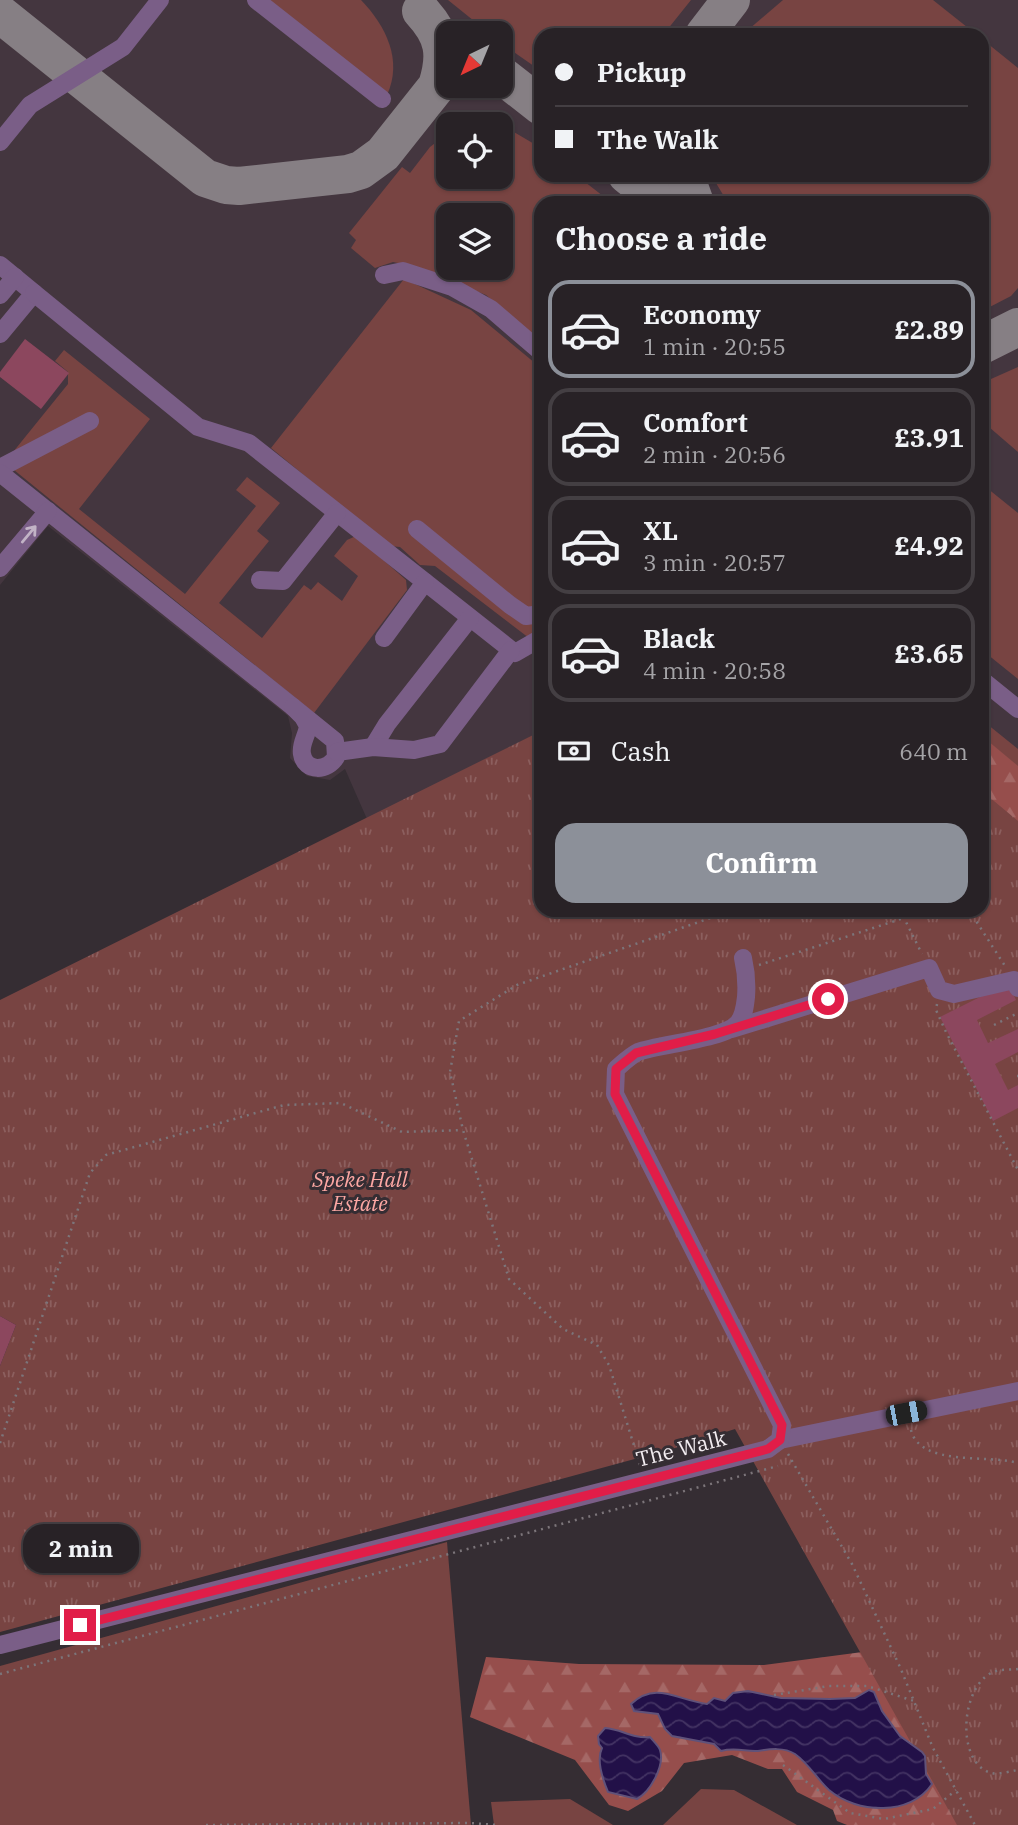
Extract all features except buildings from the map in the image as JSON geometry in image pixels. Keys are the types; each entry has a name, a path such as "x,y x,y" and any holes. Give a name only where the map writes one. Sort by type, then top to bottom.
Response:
{"street":[{"path":"0,142 30,105 123,47 160,0"},
{"path":"256,0 382,99"},
{"path":"0,265 198,427 249,443 515,653 534,642"},
{"path":"384,275 403,271 452,288 491,309 534,346"},
{"path":"0,295 15,277"},
{"path":"0,334 34,293"},
{"path":"90,421 0,470 293,706 331,732 337,752 333,762 324,768 313,767 303,759 301,747 308,726 293,706"},
{"path":"5,563 48,511"},
{"path":"260,580 283,581 337,513"},
{"path":"417,529 510,605 526,616 534,615"},
{"path":"384,638 425,582"},
{"path":"373,747 387,724 470,618"},
{"path":"337,752 373,747 414,750 440,744 511,650"},
{"path":"989,692 1018,709"},
{"path":"732,1029 740,1021 744,1008 744,964"},
{"path":"780,1440 782,1425 615,1094 616,1069 636,1053 732,1029 929,968 939,990 954,994 1016,984"},
{"name":"The Walk","path":"0,1645 768,1449 780,1440 1018,1391"}],"path":[{"path":"645,1481 609,1365 597,1345 563,1329 509,1279 463,1130 450,1072 459,1021 517,985 713,917"},
{"path":"973,917 1016,984"},
{"path":"744,964 904,918 917,944"},
{"path":"939,990 936,1010 1018,1170"},
{"path":"994,1025 1018,1013"},
{"path":"0,1443 90,1173 106,1155 284,1105 341,1103 402,1132 463,1130"},
{"path":"906,1413 912,1437 922,1448 936,1455 1018,1463"},
{"path":"780,1440 852,1563 933,1748 975,1825"},
{"path":"0,1674 778,1466"},
{"path":"1018,1669 995,1671 973,1689 967,1719 969,1750 976,1765 993,1773 1018,1770"},
{"path":"774,1695 829,1686 867,1686 914,1701"},
{"path":"783,1765 850,1813 884,1819 933,1809 956,1790"},
{"path":"206,1825 498,1825"}],"shaded area":[{"path":"0,0 1018,0 1018,821 989,797 989,196 534,196 534,735 367,819 345,769 330,780 307,776 290,758 292,733 288,716 48,526 0,585"}],"green space":[{"path":"268,0 361,0 378,21 389,44 393,69 387,95"},
{"path":"448,0 691,0 669,28 534,28 534,66 513,51 513,21 474,21"},
{"path":"783,0 933,0 968,28 750,28"},
{"path":"989,45 1018,68 1018,288 1011,296 989,307 989,196 724,196 716,183 989,182"},
{"path":"513,132 534,144 534,182 585,182 603,196 534,196 534,337 486,295 448,280 513,280 513,203 436,203 436,275 393,262 375,268 351,248 356,240 349,233 402,167 410,173 436,142 436,189 513,189"},
{"path":"404,279 471,310 534,362 534,637 529,638 435,566 420,565 400,547 390,546 271,448"},
{"path":"64,350 150,419 79,509 185,594 256,506 236,490 247,477 280,503 257,531 269,541 219,603 262,638 304,585 311,590 318,582 342,601 358,576 334,556 347,540 356,536 406,580 407,590 314,713 14,470 9,457 68,384 68,372 55,361"},
{"path":"1018,367 1018,452 989,427 989,380"},
{"path":"989,490 1018,513 1018,679 989,656"},
{"path":"989,726 1018,749 1018,769 989,746"},
{"name":"Speke Hall Estate","path":"534,734 534,917 989,917 989,797 1018,821 1018,1825 957,1825 735,1429 675,1448 0,1632 0,1366 16,1325 0,1316 0,1000"},
{"path":"989,742 1018,766 1018,982 986,917 989,917"},
{"path":"447,1542 471,1825 0,1825 0,1666"},
{"path":"870,1651 1018,1825 847,1825 837,1821 833,1810 797,1792 782,1769 768,1769 732,1755 684,1763 662,1791 628,1811 609,1805 575,1760 470,1717 486,1657 579,1664 764,1665"},
{"path":"701,1789 734,1790 797,1825 663,1825"},
{"path":"570,1799 613,1825 494,1825 491,1802"}],"water":[{"path":"869,1690 874,1692 882,1711 900,1736 925,1756 926,1774 932,1784 911,1802 883,1808 854,1804 829,1790 795,1754 772,1749 721,1751 714,1744 672,1736 665,1729 658,1714 634,1711 631,1704 640,1697 658,1693 707,1704 714,1698 725,1701 733,1693 748,1691 781,1698 830,1699 855,1698"},
{"path":"605,1728 638,1737 650,1737 660,1750 660,1763 655,1778 647,1791 637,1799 608,1792 601,1770 602,1748 598,1736"}],"taxiway":[{"path":"709,28 731,0"},
{"path":"0,14 205,178 239,186 348,174 361,170 383,154 437,86 440,75 442,55 439,37 421,11"},
{"path":"513,84 534,101"},
{"path":"636,182 653,196"},
{"path":"688,182 692,196"},
{"path":"989,342 1018,327"}],"route":[{"path":"80,1625 768,1449 780,1440 782,1425 615,1094 616,1069 636,1053 715,1034 828,999"}]}
